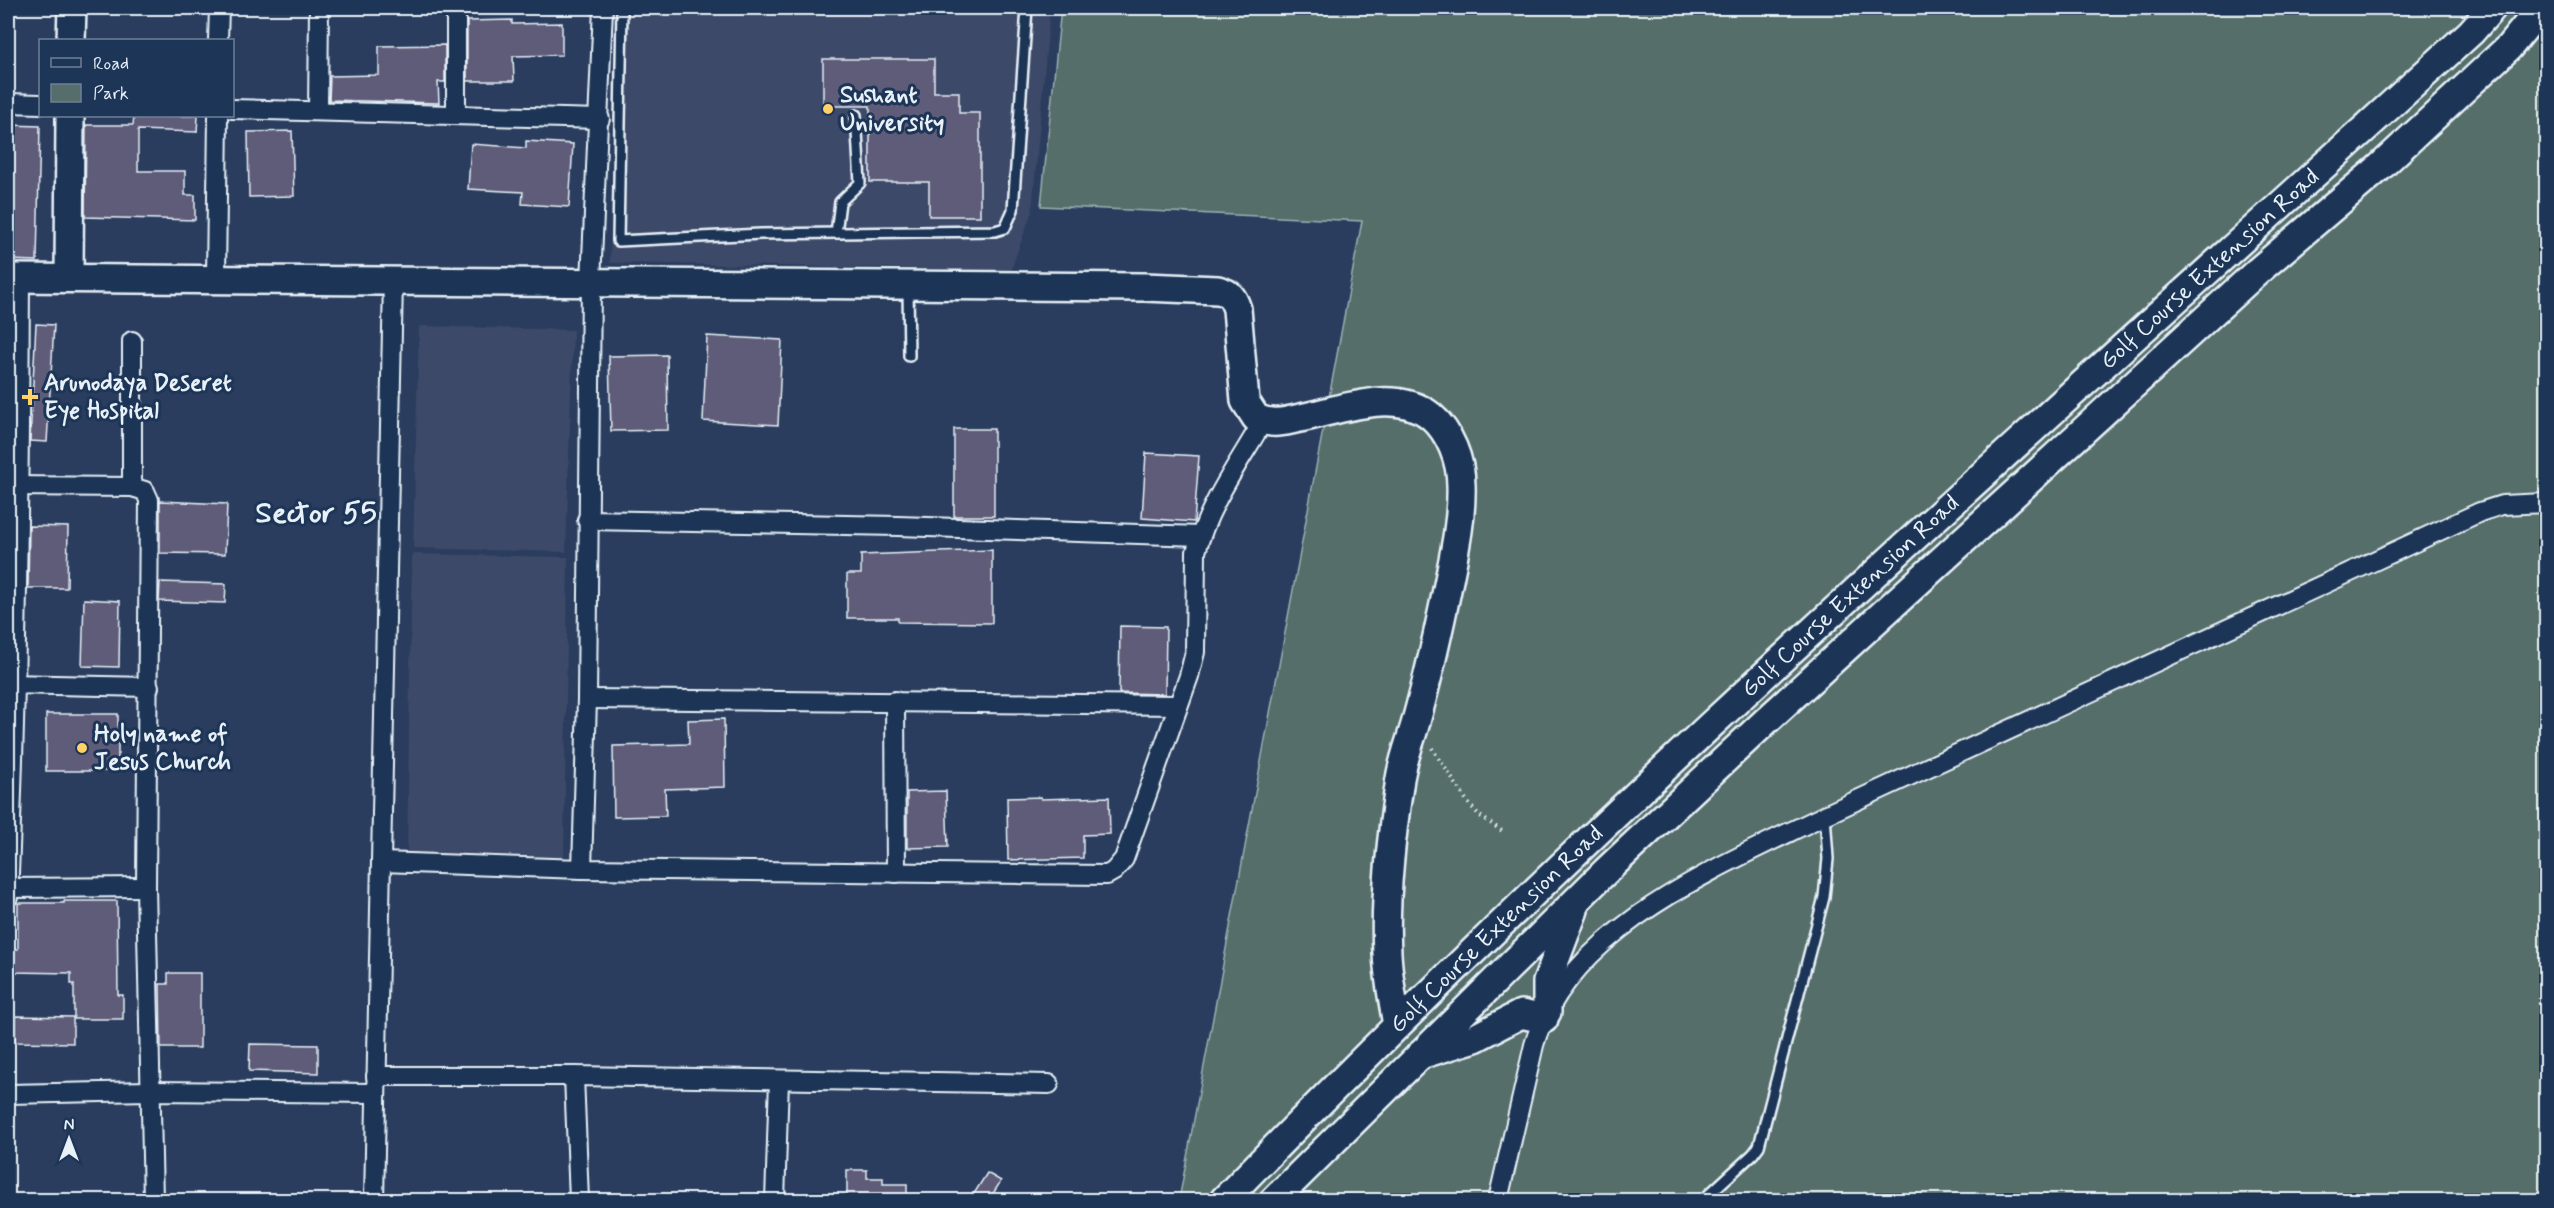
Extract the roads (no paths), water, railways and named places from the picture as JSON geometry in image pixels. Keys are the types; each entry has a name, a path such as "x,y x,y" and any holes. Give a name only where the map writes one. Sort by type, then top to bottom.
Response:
{"main road":[{"path":"71,39 72,8"},
{"name":"Golf Course Extension Road","path":"1224,1200 1397,1025 1632,800 1993,464 2463,40 2492,8"},
{"name":"Golf Course Extension Road","path":"1274,1200 1419,1055 1656,825 2258,271 2379,168 2509,47 2541,8"},
{"path":"69,278 70,117"},
{"path":"14,278 591,282 908,287 1144,287 1226,292 1233,297 1237,309 1245,401 1256,418 1277,423 1395,401 1414,406 1430,416 1449,439 1456,455 1461,483 1460,516 1438,634 1399,783 1386,929 1387,956 1397,1025"},
{"path":"1632,800 1656,825"},
{"path":"1419,1055 1475,1038 1521,1014 1546,1015 1547,982 1579,898"}],"street":[{"path":"218,39 219,8"},
{"path":"318,111 319,8"},
{"path":"456,8 456,114"},
{"path":"582,869 587,699 591,282 600,119 603,8"},
{"path":"8,103 39,104"},
{"path":"234,109 600,119"},
{"path":"216,279 218,117"},
{"path":"8,897 14,486 14,278"},
{"path":"374,1200 393,281"},
{"path":"132,341 132,487"},
{"path":"381,862 582,869 1107,875 1114,871 1124,859 1195,652 1195,573 1196,552 1200,536 1219,497 1263,421"},
{"path":"14,486 132,487 145,491 149,500 146,887 153,1200"},
{"path":"1498,1200 1534,1045 1546,1015 1564,986 1588,957 1620,928 1721,867 1825,814 2480,512 2502,505 2547,503"},
{"path":"587,520 898,526 1200,536"},
{"path":"12,684 149,687"},
{"path":"587,699 1178,705"},
{"path":"895,701 896,873"},
{"path":"8,888 146,887"},
{"path":"574,1076 579,1200"},
{"path":"8,1094 574,1076 1049,1084"},
{"path":"775,1200 779,1080"}],"lane":[{"path":"622,8 618,241 836,233 995,231 1005,228 1013,210 1026,8"},
{"path":"836,233 840,202 860,183 856,115"},
{"path":"908,287 909,356"},
{"path":"1703,1200 1754,1154 1759,1146 1824,897 1828,859 1825,814"}],"place":[{"name":"Sushant University","path":"828,109"},
{"name":"Arunodaya Deseret Eye Hospital","path":"30,397"},
{"name":"Holy name of Jesus Church","path":"82,748"}],"district":[{"name":"Sector 55","path":"316,513"}]}
